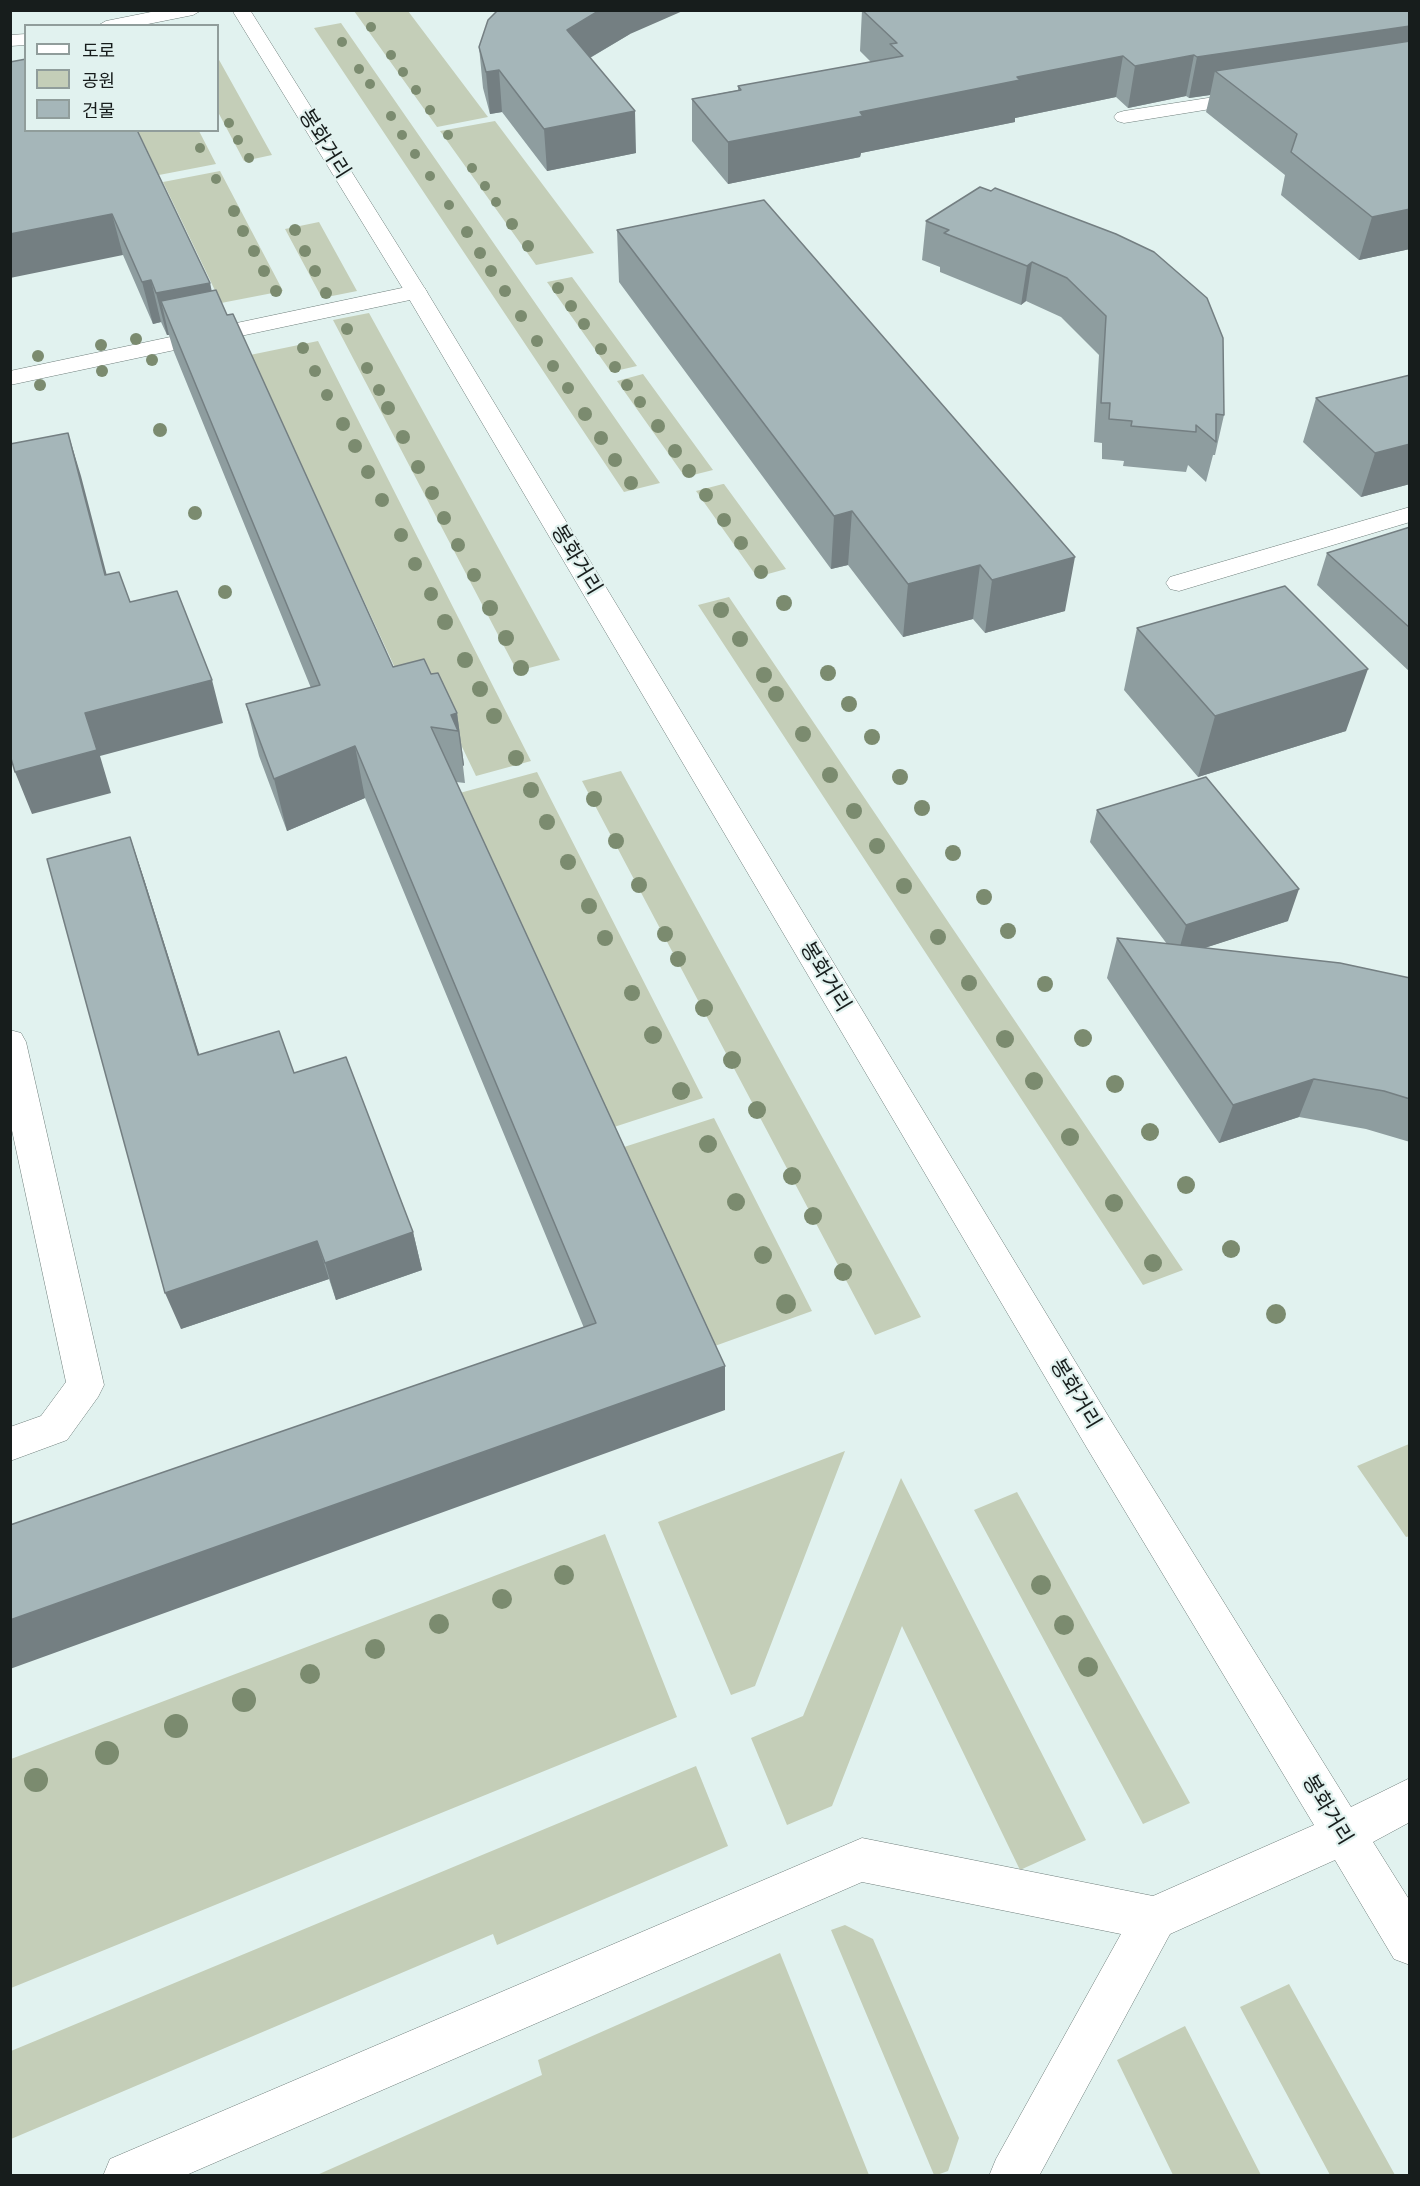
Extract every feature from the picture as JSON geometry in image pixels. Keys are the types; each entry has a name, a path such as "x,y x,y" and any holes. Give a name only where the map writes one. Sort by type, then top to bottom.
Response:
{"main road":[{"path":"117,24 193,10"},
{"name":"봉화거리","path":"242,10 416,292 1088,1415 1342,1835 1410,1943"},
{"path":"1124,117 1273,94"},
{"path":"10,378 416,292"},
{"path":"1179,584 1410,514"},
{"path":"10,1042 84,1385 54,1428 10,1444"},
{"path":"127,2175 862,1860 1154,1918 1342,1835 1410,1799"},
{"path":"1012,2175 1154,1918"}],"green space":[{"path":"354,11 408,11 488,117 437,127"},
{"path":"341,23 660,483 624,492 314,28"},
{"path":"219,60 272,155 244,161 219,114"},
{"path":"495,121 594,253 536,265 440,131"},
{"path":"138,132 200,132 216,164 159,175"},
{"path":"220,171 283,291 221,303 163,182"},
{"path":"319,222 357,291 322,298 285,229"},
{"path":"572,277 637,366 611,372 547,282"},
{"path":"369,313 560,660 517,671 333,320"},
{"path":"318,341 531,761 476,776 441,703 414,709 250,355"},
{"path":"643,374 713,470 685,477 617,381"},
{"path":"724,484 786,569 757,577 696,491"},
{"path":"729,597 1183,1270 1143,1285 698,605"},
{"path":"621,771 921,1317 875,1335 582,781"},
{"path":"537,772 703,1098 611,1128 456,794"},
{"path":"714,1118 812,1311 712,1347 621,1148"},
{"path":"1409,1444 1410,1536 1406,1537 1357,1466"},
{"path":"845,1451 755,1686 731,1695 658,1522"},
{"path":"901,1478 1086,1840 1020,1870 902,1626 832,1806 787,1825 751,1738 803,1716"},
{"path":"1017,1492 1190,1803 1143,1824 974,1510"},
{"path":"605,1534 677,1717 11,1988 11,1759"},
{"path":"696,1766 728,1846 497,1945 493,1934 11,2139 11,2051"},
{"path":"845,1925 873,1939 959,2138 948,2171 934,2175 831,1930"},
{"path":"780,1953 869,2175 317,2175 542,2075 538,2060"},
{"path":"1289,1984 1395,2175 1330,2175 1240,2007"},
{"path":"1185,2026 1261,2175 1173,2175 1117,2060"}],"building":[{"path":"498,10 600,10 567,30 635,111 544,129 499,70 486,72 479,47 488,20"},
{"path":"862,10 1410,10 1410,26 1197,57 1194,55 1135,66 1123,56 1017,77 1020,80 860,112 863,116 728,142 692,99 741,90 738,86 903,56 890,44 897,43"},
{"path":"1410,41 1410,209 1372,217 1291,152 1297,134 1215,71"},
{"path":"24,59 24,132 138,132 210,283 156,293 151,280 142,282 112,214 10,234 10,62"},
{"path":"980,187 991,191 995,188 1116,234 1154,252 1207,298 1223,338 1224,415 1216,414 1216,442 1196,425 1196,432 1131,426 1132,421 1109,419 1110,403 1101,403 1106,316 1067,278 1032,262 1027,266 944,233 949,230 926,221"},
{"path":"764,200 1075,557 992,580 980,565 908,584 852,511 834,516 617,230"},
{"path":"216,290 227,315 233,314 393,667 424,659 431,674 438,673 457,713 451,715 458,731 431,727 725,1366 10,1620 10,1525 596,1323 355,746 274,779 246,704 320,685 161,301"},
{"path":"1410,375 1410,444 1375,453 1316,398"},
{"path":"68,433 105,575 119,572 130,602 177,591 212,680 85,713 97,750 15,772 10,755 10,444"},
{"path":"1410,527 1410,628 1327,553"},
{"path":"1285,586 1368,669 1215,716 1137,628"},
{"path":"1206,777 1299,889 1186,925 1097,810"},
{"path":"130,837 198,1055 279,1031 294,1073 346,1057 413,1232 325,1263 317,1241 165,1293 47,859"},
{"path":"1117,938 1340,963 1410,978 1410,1099 1384,1091 1314,1079 1233,1105"}]}
